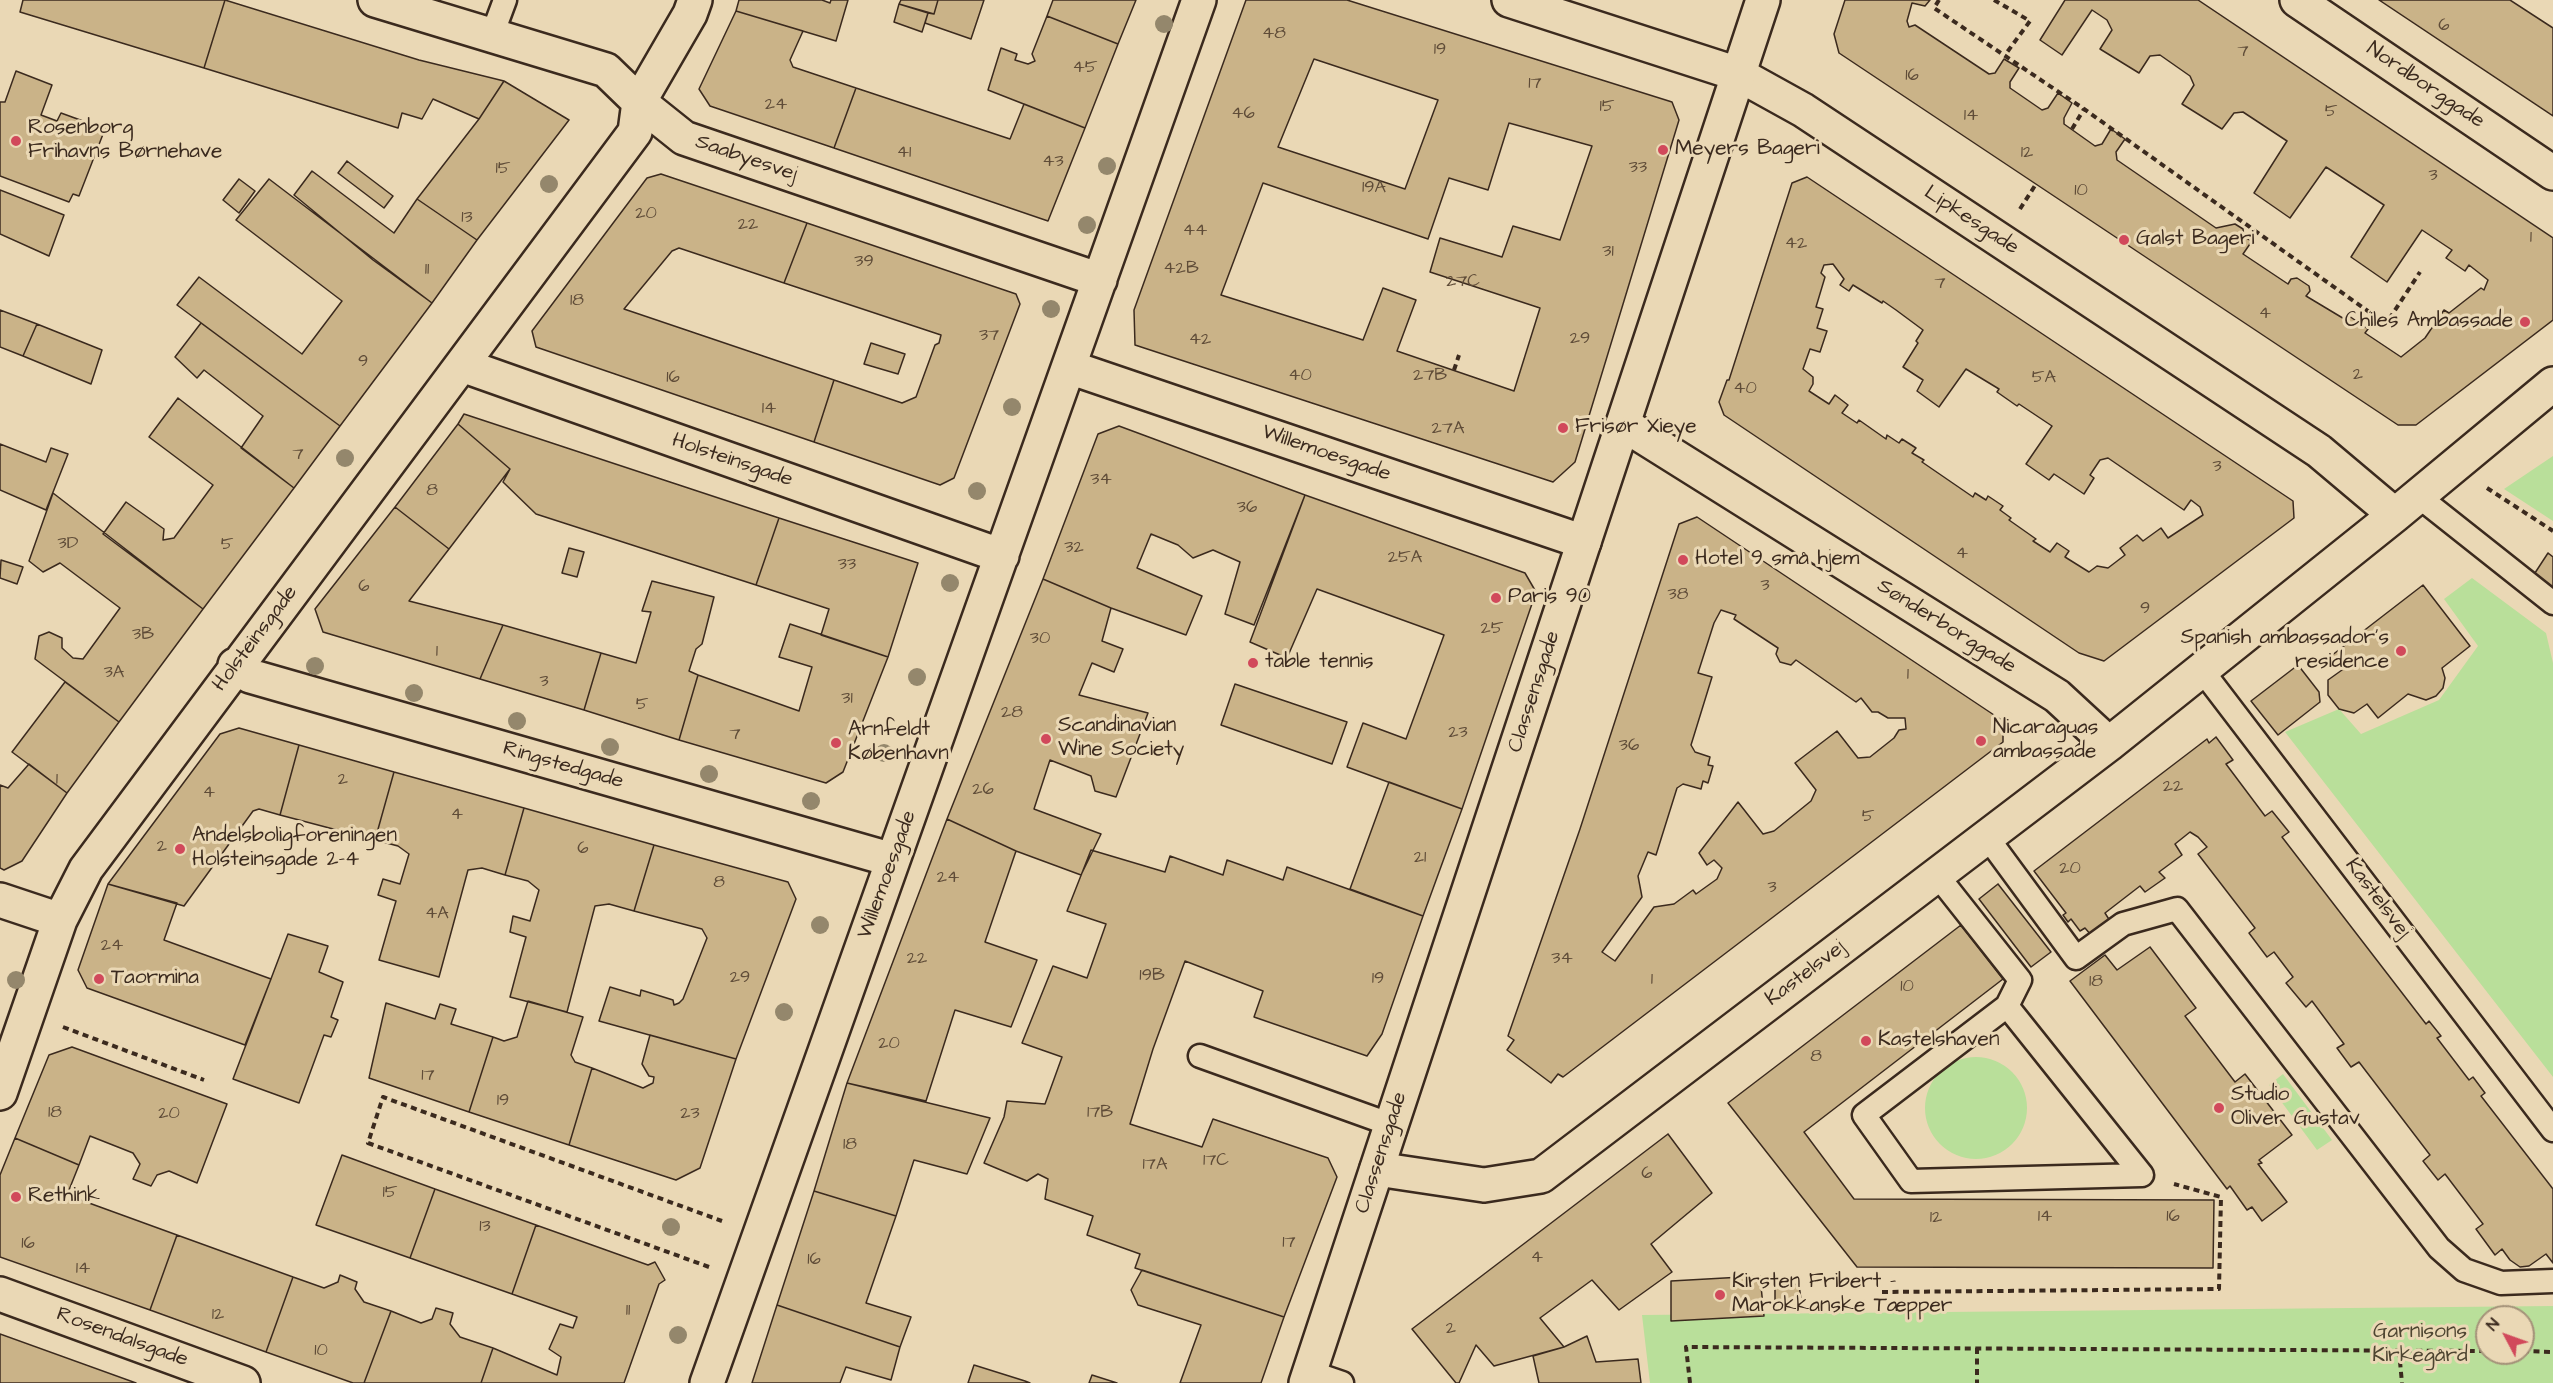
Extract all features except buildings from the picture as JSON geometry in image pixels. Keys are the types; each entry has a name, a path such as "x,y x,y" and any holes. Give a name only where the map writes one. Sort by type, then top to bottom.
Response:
{"street":[{"name":"Saabyesvej","path":"375,0 606,70 639,102 684,138 1100,280"},
{"name":"Holsteinsgade","path":"0,1093 60,920 86,869 235,665 462,365 634,132 639,102 690,14 695,0"},
{"name":"Willemoesgade","path":"707,1383 1199,0"},
{"name":"Lipkesgade","path":"1509,0 1738,74 1803,110 2319,451 2407,505"},
{"name":"Classensgade","path":"1308,1377 1763,0"},
{"name":"Nordborggade","path":"2297,0 2553,173"},
{"name":"Holsteinsgade","path":"462,365 1002,556"},
{"name":"Willemoesgade","path":"1069,367 1584,542"},
{"name":"Kastelsvej","path":"1377,1169 1484,1185 1541,1176 2109,744 2407,505 2553,384"},
{"name":"Sønderborggade","path":"1623,424 2057,696 2109,744"},
{"name":"Ringstedgade","path":"235,665 250,676 893,860"},
{"path":"0,900 60,920"},
{"name":"Rosendalsgade","path":"0,1293 243,1383"}],"lane":[{"path":"492,35 505,0"},
{"path":"2407,505 2553,603"},
{"name":"Kastelsvej","path":"2201,669 2553,1130"},
{"path":"1987,837 2076,958 2123,924 2177,909 2439,1248 2463,1270 2501,1283 2553,1281"},
{"path":"1937,874 2020,980 2007,1006 1864,1115 1911,1181 2142,1175"},
{"path":"2007,1006 2142,1175"},
{"path":"1200,1056 1392,1125"},
{"path":"1308,1377 1342,1383"}],"path":[{"path":"1939,0 1934,8 2084,109 2386,324 2420,272"},
{"path":"1994,0 2030,21 2005,55"},
{"path":"2072,129 2084,109"},
{"path":"1454,370 1460,355"},
{"path":"2454,466 2553,531"},
{"path":"29,1014 204,1080"},
{"path":"744,1280 368,1143 383,1097 760,1235"},
{"path":"1882,1292 2219,1289 2221,1197 2142,1175"},
{"path":"1690,1383 1686,1347 2475,1352"},
{"path":"1977,1348 1977,1383"},
{"path":"2399,1351 2402,1383"},
{"path":"2535,1352 2553,1352"}],"green space":[{"path":"2553,456 2553,521 2504,489"},
{"path":"2472,578 2546,633 2553,663 2553,1077 2285,732 2339,709 2361,734 2439,700 2478,646 2444,599"},
{"path":"1976,1057 1996,1061 2012,1072 2023,1088 2027,1108 2023,1128 2012,1144 1996,1155 1976,1159 1956,1155 1940,1144 1929,1128 1925,1108 1929,1088 1940,1072 1956,1061"},
{"path":"2283,1074 2332,1140 2317,1150 2269,1085"},
{"name":"Garnisons Kirkegård","path":"2535,1306 2553,1306 2553,1383 1650,1383 1642,1315 2475,1307 2475,1365 2535,1365"}],"place":[{"name":"Rosenborg Frihavns Børnehave","path":"16,141"},
{"name":"Meyers Bageri","path":"1663,150"},
{"name":"Galst Bageri","path":"2124,240"},
{"name":"Chiles Ambassade","path":"2525,322"},
{"name":"Frisør Xieye","path":"1563,428"},
{"name":"Hotel 9 små hjem","path":"1683,560"},
{"name":"Paris 90","path":"1496,598"},
{"name":"Spanish ambassador's residence","path":"2401,651"},
{"name":"table tennis","path":"1253,663"},
{"name":"Scandinavian Wine Society","path":"1046,739"},
{"name":"Nicaraguas ambassade","path":"1981,741"},
{"name":"Arnfeldt København","path":"836,743"},
{"name":"Andelsboligforeningen Holsteinsgade 2-4","path":"180,849"},
{"name":"Taormina","path":"99,979"},
{"name":"Kastelshaven","path":"1866,1041"},
{"name":"Studio Oliver Gustav","path":"2219,1108"},
{"name":"Rethink","path":"16,1197"},
{"name":"Kirsten Fribert - Marokkanske Tæpper","path":"1720,1295"}]}
